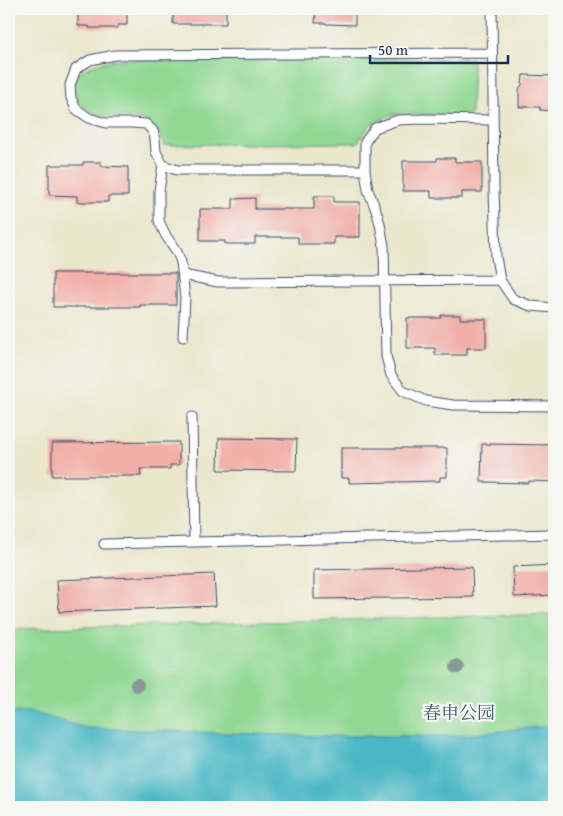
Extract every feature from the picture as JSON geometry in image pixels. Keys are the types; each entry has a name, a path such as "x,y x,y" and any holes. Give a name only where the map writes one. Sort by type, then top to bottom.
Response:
{"lane":[{"path":"492,9 496,257 500,280 513,299 531,306 554,308"},
{"path":"183,337 185,298 183,275 178,252 166,236 159,221 159,191 162,165 156,152 153,131 146,124 106,123 89,118 76,109 70,84 76,69 90,60 115,55 492,53"},
{"path":"493,120 398,120 375,128 365,142 365,170 368,190 376,210 384,246 386,356 391,375 403,391 426,401 453,405 554,406"},
{"path":"162,165 177,170 365,170"},
{"path":"183,275 218,282 500,280"},
{"path":"192,417 194,542"},
{"path":"104,544 554,534"}],"green space":[{"path":"473,59 471,115 392,114 371,124 357,143 163,145 160,134 146,122 138,119 98,114 80,105 74,88 79,73 95,64 114,60"},
{"name":"春申公园","path":"554,614 554,807 9,807 9,629"}],"water":[{"path":"9,712 31,712 86,728 313,736 455,736 554,725 554,807 9,807"}],"building":[{"path":"78,9 127,9 127,25 118,25 118,28 78,26"},
{"path":"173,9 226,9 226,24 173,24"},
{"path":"316,9 355,9 355,25 315,23"},
{"path":"523,75 554,76 554,111 540,110 540,107 519,107 519,89 522,85"},
{"path":"437,158 455,158 455,162 482,162 482,192 462,192 462,198 431,198 431,191 403,191 403,161 437,161"},
{"path":"83,162 101,162 101,166 128,167 128,196 108,196 108,202 77,202 77,196 49,195 49,165 83,165"},
{"path":"314,196 334,196 334,202 360,202 360,237 334,237 334,244 298,244 298,237 255,237 255,244 225,244 225,241 200,241 200,209 233,209 233,199 255,198 255,209 314,209"},
{"path":"53,273 176,273 176,305 53,307"},
{"path":"441,315 460,315 460,319 486,319 486,348 467,348 467,355 435,355 435,348 407,348 407,318 441,318"},
{"path":"219,438 297,439 296,471 218,470"},
{"path":"179,442 179,465 170,465 170,469 140,469 141,476 52,476 52,443"},
{"path":"482,444 554,445 554,482 481,482"},
{"path":"341,448 447,448 447,477 440,477 440,481 349,483 349,478 341,478"},
{"path":"554,565 554,595 514,597 513,567"},
{"path":"472,567 473,597 314,599 314,570"},
{"path":"214,574 216,606 59,612 57,580"}]}
